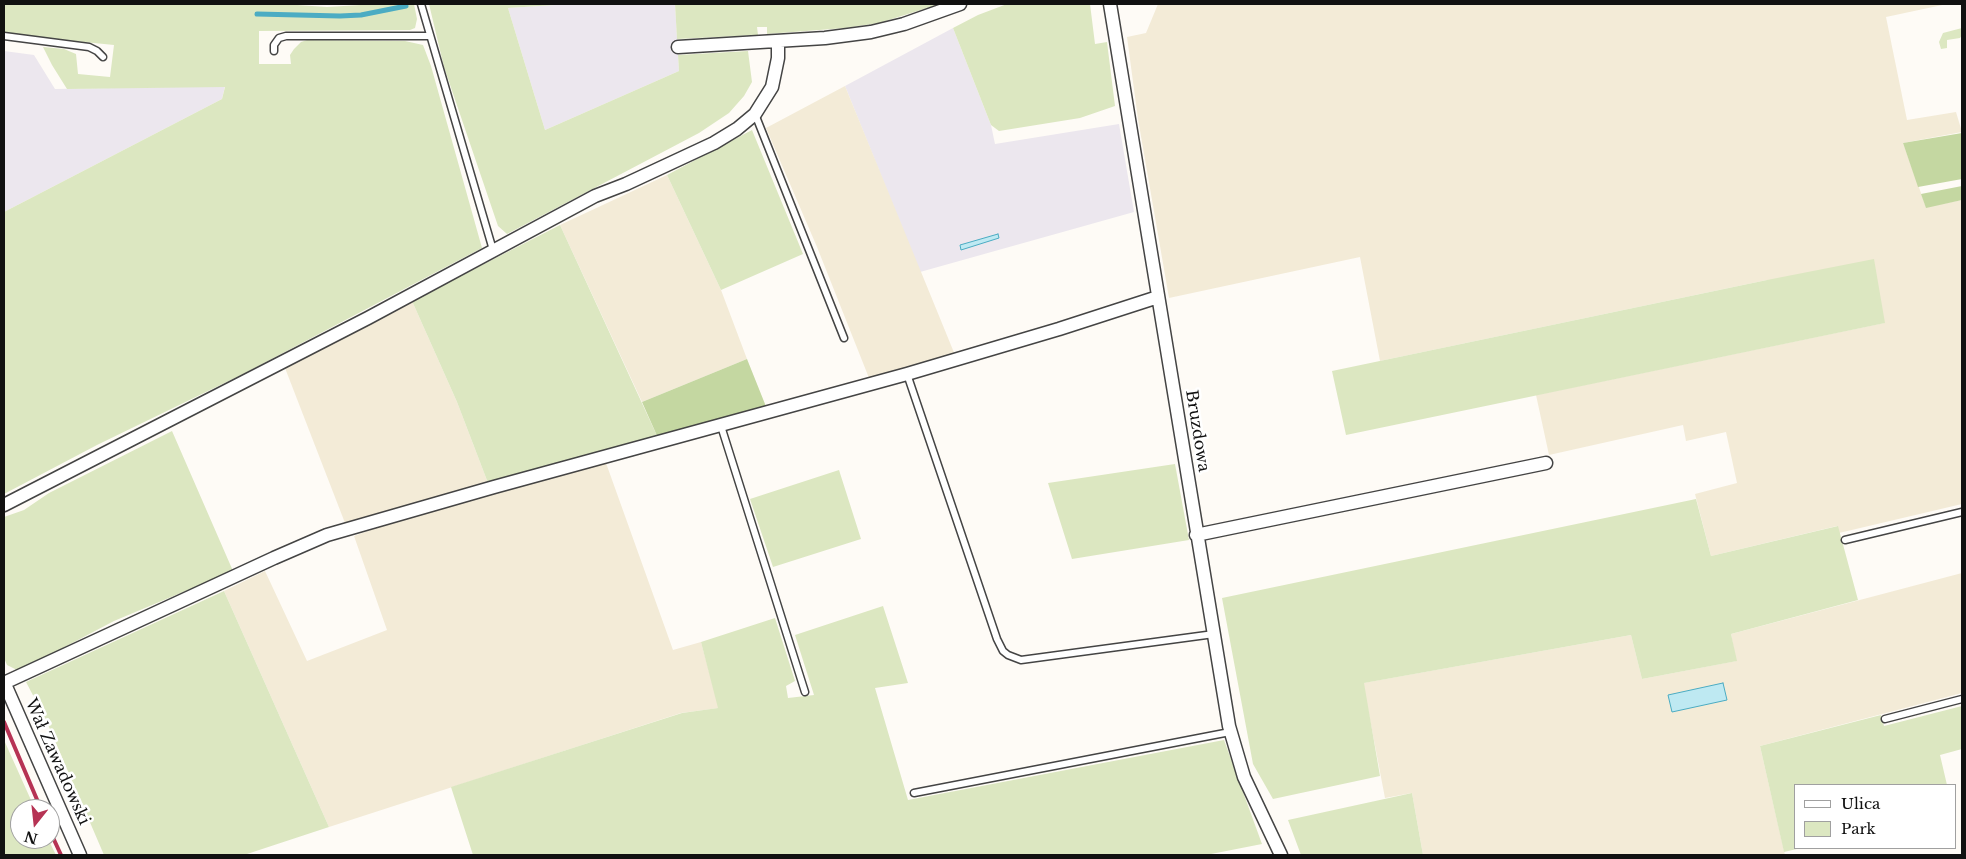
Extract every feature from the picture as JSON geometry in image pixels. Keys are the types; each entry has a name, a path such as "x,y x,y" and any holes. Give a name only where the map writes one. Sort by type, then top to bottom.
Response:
{"street":[{"path":"678,47 825,38 871,32 904,24 960,4"},
{"name":"Bruzdowa","path":"1110,4 1230,732 1244,777 1282,855"},
{"path":"4,505 368,318 596,196 714,143 737,129 755,114 772,87 778,58 778,40"},
{"path":"4,683 327,535 512,482 908,374 1158,297"},
{"path":"1196,534 1546,462"},
{"name":"Wał Zawadowski","path":"4,683 80,855"}],"lane":[{"path":"421,4 493,250"},
{"path":"4,36 89,47 103,57"},
{"path":"274,51 274,45 279,38 286,36 430,36"},
{"path":"755,114 844,338"},
{"path":"908,374 997,639 1008,655 1021,660 1214,634"},
{"path":"721,426 805,692"},
{"path":"1845,540 1962,512"},
{"path":"1885,719 1962,699"},
{"path":"914,793 1230,732"}],"shaded area":[{"path":"570,4 675,4 679,71 545,130 508,8"},
{"path":"1158,4 1947,4 1886,17 1907,120 1956,112 1962,132 1903,143 1926,207 1962,200 1962,504 1839,533 1837,526 1711,556 1695,494 1737,483 1726,432 1686,441 1683,425 1549,455 1536,395 1884,323 1767,280 1380,361 1360,257 1169,298 1138,119 1127,37 1146,33"},
{"path":"953,28 991,125 995,144 1119,124 1134,212 920,272 845,86"},
{"path":"4,51 34,55 55,89 225,86 222,99 4,212"},
{"path":"845,86 955,355 869,378 817,247 766,128"},
{"path":"667,175 721,290 747,359 642,402 560,225"},
{"path":"412,301 457,402 488,483 345,523 285,368"},
{"path":"606,463 673,650 701,642 719,708 681,713 329,827 224,591 265,571 307,661 387,630 354,536 398,520"},
{"path":"1962,573 1962,693 1760,746 1785,855 1423,855 1412,793 1385,798 1363,683 1631,635 1642,679 1736,661 1731,634"}],"green space":[{"path":"4,4 282,4 327,7 414,4 417,19 415,28 410,30 259,31 259,64 291,64 290,55 294,49 301,42 307,40 405,41 423,45 431,66 482,248 245,373 97,445 4,494 4,212 222,99 225,87 67,89 43,47 64,49 76,54 78,74 110,77 114,45 4,34"},
{"path":"429,4 570,4 508,8 545,130 679,71 678,55 748,51 752,82 744,96 729,113 699,133 507,234 498,226 444,67"},
{"path":"675,4 940,4 879,23 845,28 767,34 767,27 757,27 758,35 677,39"},
{"path":"1007,4 1090,4 1095,44 1107,42 1115,106 1080,118 999,131 991,125 953,28 978,15"},
{"path":"1962,28 1960,38 1947,40 1947,48 1941,49 1939,42 1943,33"},
{"path":"752,130 803,254 721,290 667,175"},
{"path":"1962,133 1962,179 1918,187 1903,143"},
{"path":"1962,186 1962,200 1926,208 1921,194"},
{"path":"560,225 658,438 488,483 457,402 412,301"},
{"path":"1874,259 1885,323 1346,435 1332,371"},
{"path":"747,359 767,409 658,438 642,402"},
{"path":"172,431 233,571 114,621 19,671 7,665 4,658 4,517 24,510 49,493"},
{"path":"1175,464 1189,540 1072,559 1048,483"},
{"path":"839,470 861,539 773,567 750,499"},
{"path":"1696,499 1711,556 1838,526 1858,600 1731,634 1737,661 1642,679 1631,635 1364,683 1380,776 1273,799 1253,764 1222,598"},
{"path":"224,591 329,827 244,855 104,855 46,720 26,682"},
{"path":"883,606 908,683 875,688 908,800 1224,740 1262,844 1206,855 473,855 451,787 682,713 718,708 701,642 775,618 795,681 786,686 788,698 814,695 795,635"},
{"path":"1962,706 1962,749 1940,755 1947,784 1794,784 1794,849 1797,849 1784,852 1760,746 1881,715 1884,726"},
{"path":"4,740 31,799 10,799 10,849 53,849 56,855 4,855"},
{"path":"1412,793 1423,855 1301,855 1288,820"}],"water":[{"path":"998,234 999,238 961,250 960,245"},
{"path":"1723,683 1727,700 1672,712 1668,695"}],"waterway":[{"path":"257,14 361,15 406,6"}],"railway":[{"path":"4,722 37,799"},
{"path":"58,849 61,855"}]}
